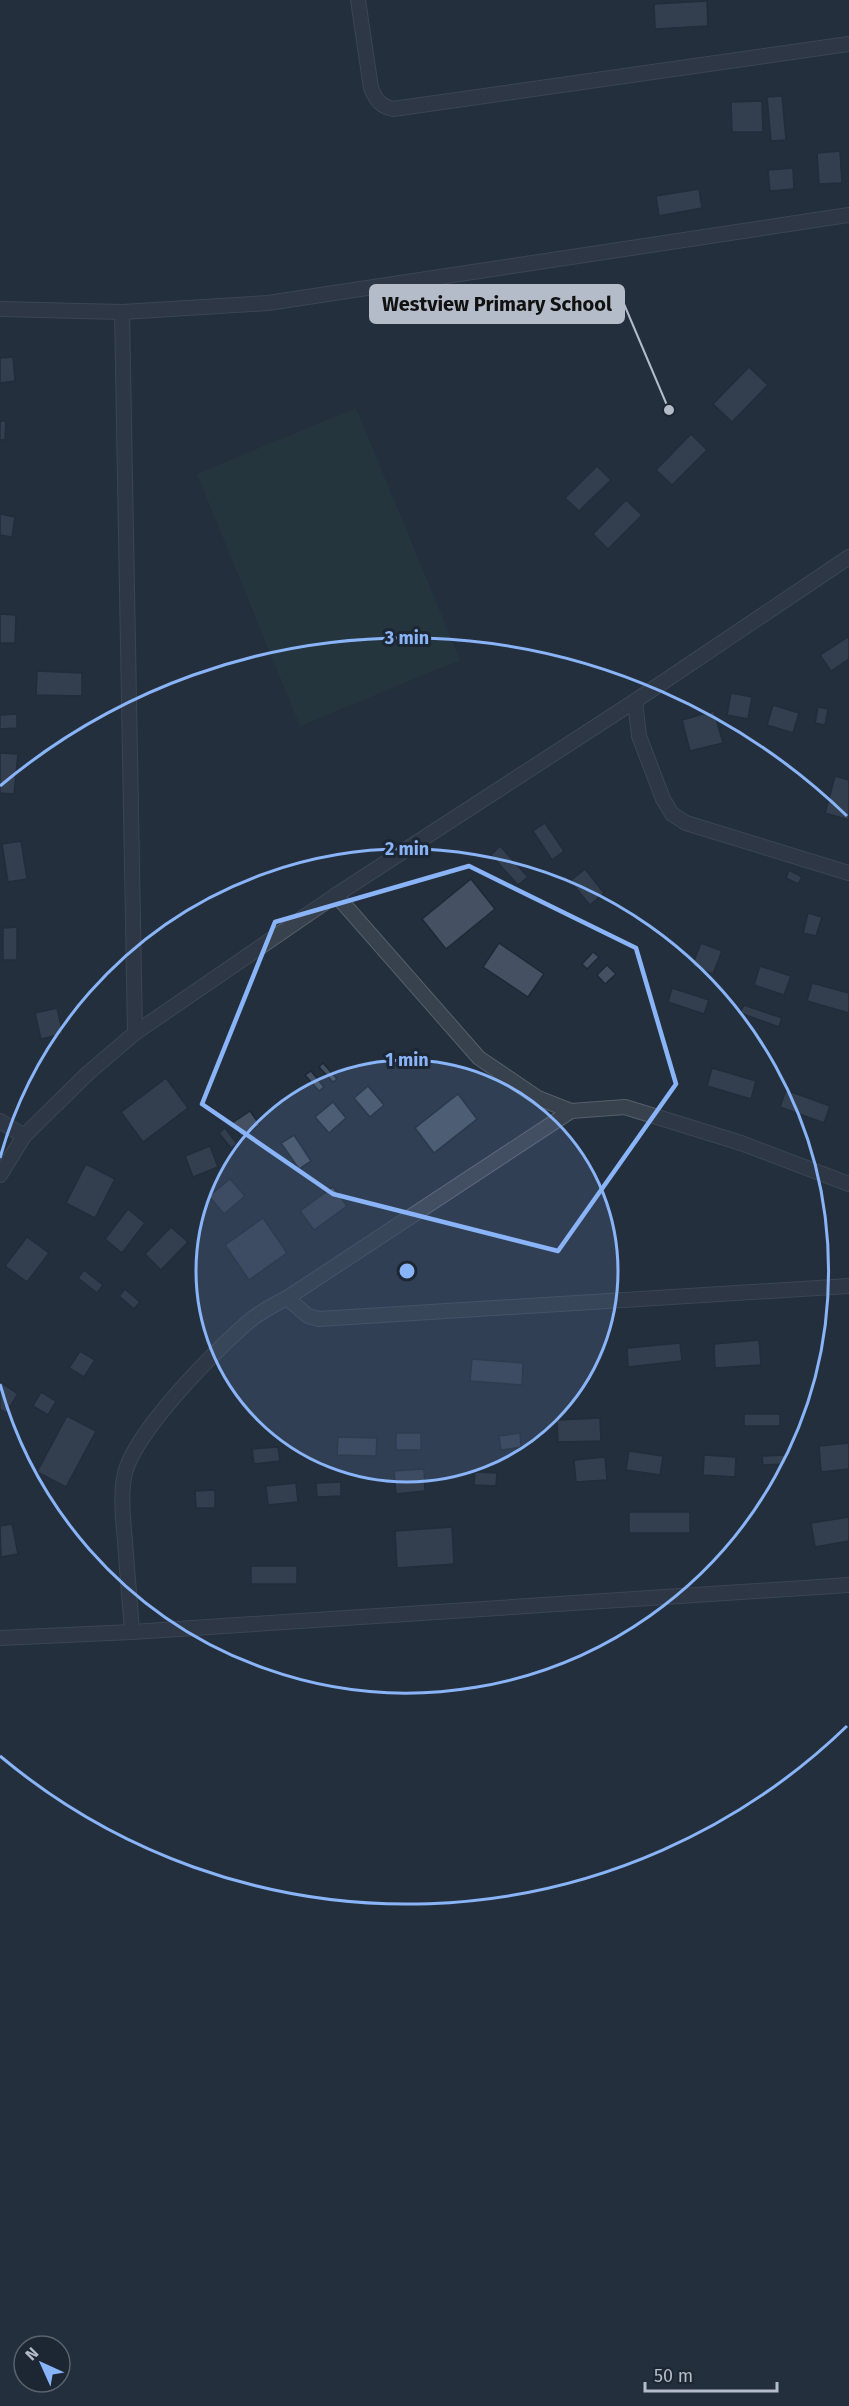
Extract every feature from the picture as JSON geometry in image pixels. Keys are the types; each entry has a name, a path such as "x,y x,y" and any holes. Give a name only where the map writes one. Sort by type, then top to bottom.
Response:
{"street":[{"path":"358,0 371,88 376,99 383,106 393,109 849,44"},
{"path":"0,309 122,312 268,303 849,215"},
{"path":"122,312 135,1033"},
{"path":"0,1175 24,1136 87,1074 135,1033 336,895 635,701 849,557"},
{"path":"635,701 639,736 663,799 672,814 686,823 849,873"},
{"path":"336,895 479,1058 538,1098 570,1111 625,1107 741,1143 849,1184"},
{"path":"132,1632 122,1499 125,1473 132,1453 187,1383 249,1321 268,1307 287,1298 570,1111"},
{"path":"0,1121 24,1136"},
{"path":"287,1298 308,1316 319,1319 849,1286"},
{"path":"0,1638 132,1632 849,1585"}],"highlighted area":[{"path":"469,866 636,948 676,1084 558,1251 333,1194 202,1104 275,922"}],"green space":[{"path":"356,408 460,660 300,726 197,474"}],"building":[{"path":"707,1 708,26 655,29 654,4"},
{"path":"782,96 786,140 771,141 767,97"},
{"path":"762,101 763,132 732,132 731,102"},
{"path":"840,151 842,183 819,184 817,153"},
{"path":"793,168 794,189 770,191 768,170"},
{"path":"699,189 702,208 659,216 656,196"},
{"path":"13,357 15,381 0,383 0,358"},
{"path":"749,367 768,385 732,422 713,404"},
{"path":"0,421 6,421 5,440 0,440"},
{"path":"691,434 707,450 672,485 656,470"},
{"path":"597,466 611,480 579,511 565,498"},
{"path":"626,500 642,515 608,549 593,534"},
{"path":"0,514 15,517 12,537 0,535"},
{"path":"0,614 16,615 15,643 0,643"},
{"path":"849,636 849,659 831,671 820,655"},
{"path":"37,671 82,673 82,696 36,695"},
{"path":"731,693 752,697 748,719 727,715"},
{"path":"773,705 799,713 793,733 767,725"},
{"path":"818,707 828,709 825,725 815,723"},
{"path":"714,711 723,743 690,751 682,720"},
{"path":"17,714 17,728 0,729 0,715"},
{"path":"0,753 18,754 14,794 0,793"},
{"path":"835,776 849,780 849,820 825,813"},
{"path":"545,823 564,851 552,860 533,831"},
{"path":"21,841 27,879 8,882 2,844"},
{"path":"500,846 528,877 518,885 491,855"},
{"path":"585,869 604,893 590,905 570,881"},
{"path":"789,870 802,877 798,884 786,878"},
{"path":"471,879 495,909 446,949 422,919"},
{"path":"808,913 822,917 816,936 803,933"},
{"path":"17,927 17,960 3,960 3,928"},
{"path":"499,943 544,974 528,997 483,967"},
{"path":"701,943 722,951 713,974 692,966"},
{"path":"593,952 599,957 587,969 582,964"},
{"path":"607,965 616,974 605,984 597,975"},
{"path":"760,966 791,976 784,995 754,985"},
{"path":"812,983 849,993 849,1013 807,1001"},
{"path":"672,988 709,1000 704,1014 668,1002"},
{"path":"744,1005 782,1018 779,1027 740,1013"},
{"path":"57,1008 63,1034 41,1039 35,1013"},
{"path":"323,1063 337,1079 333,1082 319,1067"},
{"path":"712,1068 756,1081 751,1099 707,1086"},
{"path":"311,1071 324,1087 319,1091 305,1075"},
{"path":"166,1078 188,1108 143,1142 121,1112"},
{"path":"368,1086 384,1105 370,1117 354,1098"},
{"path":"786,1090 830,1106 824,1123 780,1107"},
{"path":"458,1094 477,1119 434,1153 415,1128"},
{"path":"333,1102 346,1118 329,1133 315,1117"},
{"path":"250,1111 260,1125 241,1137 232,1123"},
{"path":"225,1128 237,1144 231,1148 219,1133"},
{"path":"294,1135 311,1161 299,1169 281,1143"},
{"path":"210,1146 218,1167 193,1177 185,1156"},
{"path":"86,1164 115,1179 95,1218 66,1203"},
{"path":"230,1179 245,1196 224,1214 209,1196"},
{"path":"333,1187 347,1206 314,1230 300,1211"},
{"path":"128,1209 145,1223 122,1253 105,1239"},
{"path":"263,1218 287,1253 249,1280 225,1245"},
{"path":"171,1227 188,1242 161,1270 145,1254"},
{"path":"27,1237 49,1253 27,1282 5,1266"},
{"path":"84,1270 103,1285 97,1293 78,1278"},
{"path":"125,1289 140,1302 134,1309 119,1296"},
{"path":"759,1340 761,1365 715,1368 714,1344"},
{"path":"680,1343 682,1361 628,1367 627,1348"},
{"path":"80,1351 95,1360 84,1377 69,1368"},
{"path":"472,1359 523,1363 522,1385 470,1381"},
{"path":"0,1382 18,1394 6,1413 0,1409"},
{"path":"41,1392 56,1401 48,1415 33,1406"},
{"path":"744,1414 780,1414 780,1426 744,1426"},
{"path":"67,1416 96,1431 66,1487 37,1472"},
{"path":"600,1418 601,1441 558,1442 557,1420"},
{"path":"396,1433 421,1433 421,1450 396,1450"},
{"path":"520,1433 521,1447 501,1450 499,1436"},
{"path":"338,1437 377,1438 376,1456 337,1455"},
{"path":"849,1443 849,1469 821,1472 819,1446"},
{"path":"278,1447 280,1461 254,1464 252,1449"},
{"path":"629,1451 663,1456 660,1475 626,1470"},
{"path":"704,1455 736,1457 735,1477 703,1475"},
{"path":"786,1455 786,1464 763,1465 762,1456"},
{"path":"605,1457 607,1480 576,1482 574,1460"},
{"path":"424,1469 425,1491 396,1494 394,1471"},
{"path":"475,1472 497,1473 496,1486 474,1485"},
{"path":"341,1482 341,1496 317,1497 316,1483"},
{"path":"296,1483 298,1502 268,1505 266,1486"},
{"path":"215,1490 215,1508 196,1508 195,1491"},
{"path":"629,1512 690,1512 690,1533 629,1533"},
{"path":"849,1517 849,1541 815,1547 811,1523"},
{"path":"12,1524 18,1554 1,1557 0,1526"},
{"path":"452,1527 454,1564 397,1568 395,1531"},
{"path":"251,1566 297,1566 297,1584 251,1584"}],"place":[{"name":"Westview Primary School","path":"669,410"}]}
